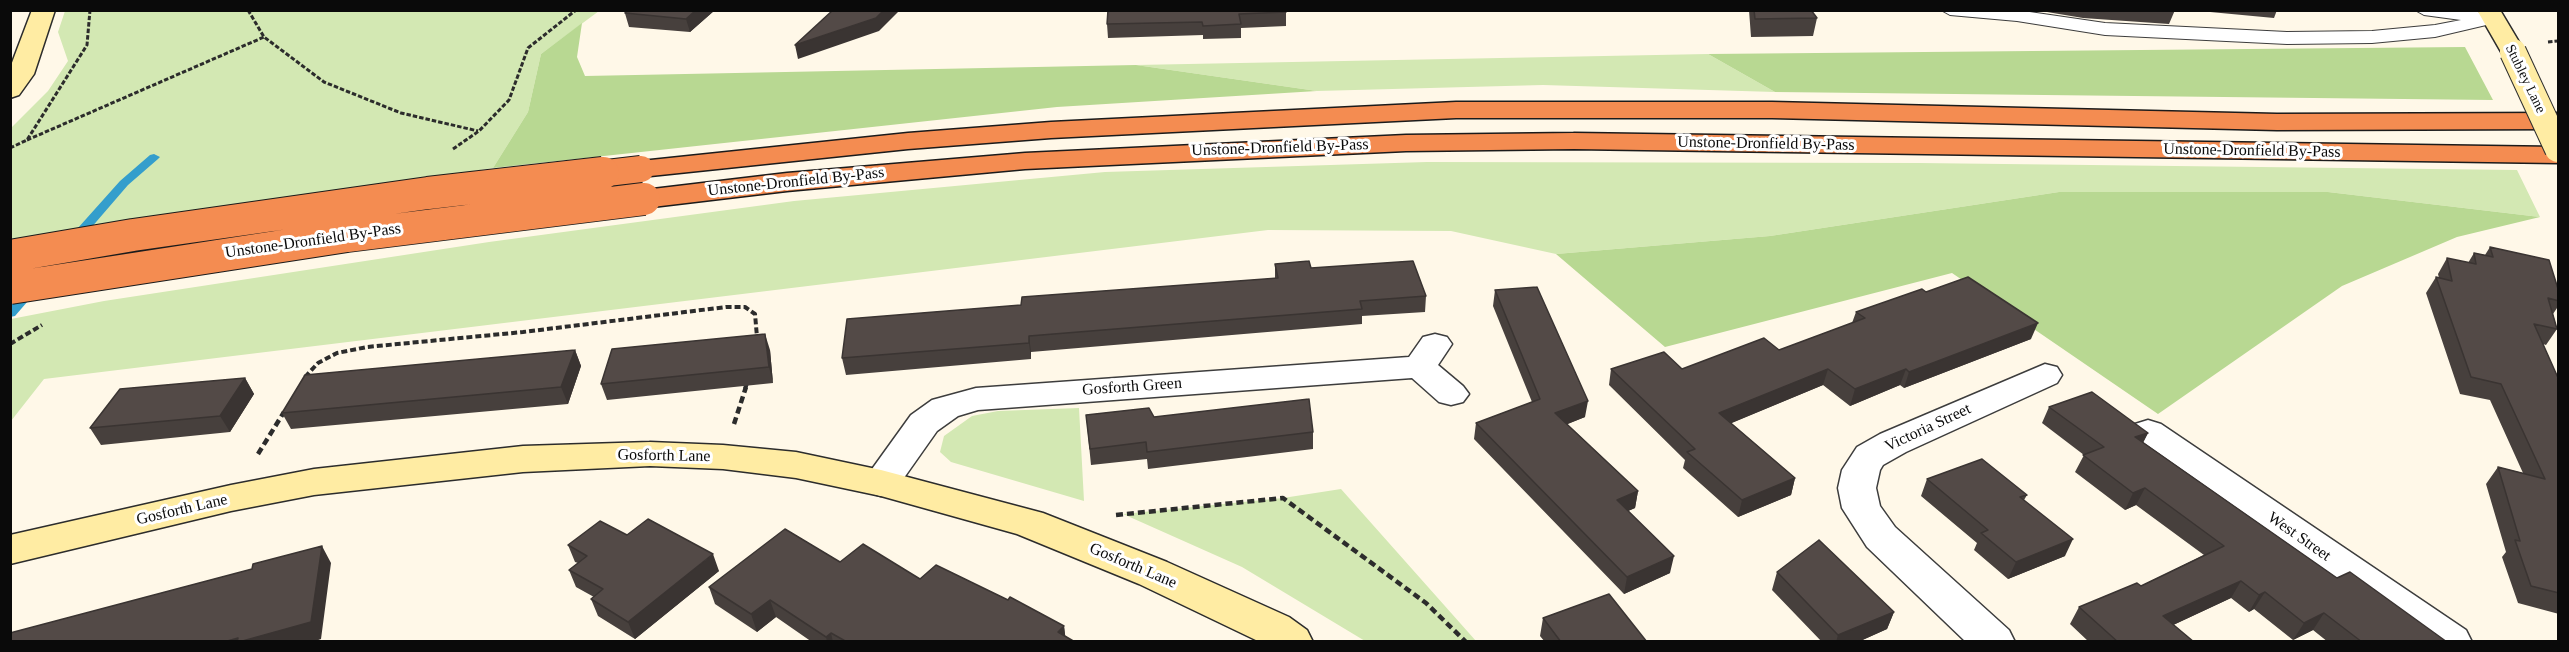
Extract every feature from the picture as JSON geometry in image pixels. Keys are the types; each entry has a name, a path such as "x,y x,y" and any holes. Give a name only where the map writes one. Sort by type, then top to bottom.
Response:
{"highway":[{"name":"Unstone-Dronfield By-Pass","path":"10,256 133,235 428,193 786,153 1051,130 1456,110 1772,110 2277,122 2559,121"},
{"name":"Unstone-Dronfield By-Pass","path":"10,288 347,236 798,181 1025,161 1406,143 1574,141 2559,155"}],"street":[{"path":"10,90 21,74 44,10"},
{"name":"Stubley Lane","path":"2490,14 2513,52 2559,149"},
{"name":"Gosforth Green","path":"880,483 924,423 945,408 976,399 1427,355 1451,393"},
{"name":"Victoria Street","path":"1994,642 1881,537 1861,508 1857,488 1861,470 1870,456 1893,443 2045,375"},
{"name":"West Street","path":"2148,432 2451,642"},
{"name":"Gosforth Lane","path":"10,550 231,498 314,482 523,459 650,454 723,457 796,465 880,483 1029,523 1153,573 1274,629 1292,642"}],"lane":[{"path":"1950,10 2017,16 2116,30 2287,38 2372,36 2435,31 2490,14"},
{"path":"2424,10 2490,14"}],"path":[{"path":"27,140 87,45 90,10"},
{"path":"248,10 264,37 324,82 401,113 478,131"},
{"path":"450,151 478,131 509,100 528,48 576,10"},
{"path":"10,148 264,37"},
{"path":"298,387 318,363 338,353 367,347 524,332 726,307 745,308 755,314 758,328 756,339"},
{"path":"723,457 750,374"},
{"path":"231,498 286,408"},
{"path":"1111,515 1283,498 1426,603 1466,642"}],"green space":[{"path":"65,11 599,11 541,54 528,112 493,168 11,245 11,128 48,91 68,61 58,32"},
{"path":"582,23 577,57 585,76 1136,65 1317,91 1057,107 493,168 528,112 541,54"},
{"path":"2465,47 2493,100 1775,92 1708,54"},
{"path":"1708,54 1775,92 1543,85 1317,91 1136,65"},
{"path":"1427,162 1919,163 2517,170 2540,217 2328,192 2059,192 1770,236 1556,254 1451,231 1268,230 44,379 11,421 11,319 104,301 489,242 794,201 1105,172"},
{"path":"2059,192 2328,192 2540,217 2457,237 2342,286 2158,414 1952,273 1665,347 1556,254 1770,236"},
{"path":"1079,408 1084,501 951,462 940,452 944,436 972,416 998,411"},
{"path":"1341,489 1476,641 1365,641 1242,567 1123,514 1283,498"}],"building":[{"path":"628,10 696,10 686,19 625,13"},
{"path":"833,10 884,10 876,18 795,45"},
{"path":"1108,10 1285,10 1286,12 1239,14 1241,24 1203,26 1202,22 1107,24"},
{"path":"1754,10 1811,10 1817,18 1755,19"},
{"path":"2490,247 2549,260 2559,292 2559,301 2548,298 2557,329 2534,324 2559,380 2559,593 2531,586 2515,540 2520,541 2498,467 2545,479 2501,384 2471,377 2436,277 2452,281 2447,258 2476,264 2474,253 2493,257"},
{"path":"1309,261 1311,268 1413,261 1426,296 1360,301 1362,309 1029,336 1029,343 842,358 847,319 1021,305 1022,297 1278,278 1275,264"},
{"path":"1968,277 2038,323 1909,372 1906,369 1855,389 1828,369 1719,413 1795,478 1742,500 1687,452 1695,449 1611,369 1664,352 1682,369 1764,338 1779,350 1865,318 1856,312 1922,289 1926,292"},
{"path":"1537,287 1588,401 1555,413 1638,491 1617,500 1674,556 1627,577 1476,423 1540,399 1495,290"},
{"path":"765,334 769,367 601,384 612,349"},
{"path":"575,350 561,387 282,413 305,375"},
{"path":"245,378 220,416 90,428 120,389"},
{"path":"2092,392 2148,433 2135,437 2337,578 2350,572 2447,642 2362,642 2324,613 2304,623 2265,592 2259,595 2241,581 2163,616 2194,642 2118,642 2079,607 2137,583 2141,586 2224,546 2145,488 2133,493 2083,455 2104,447 2049,407"},
{"path":"1309,399 1313,432 1147,452 1146,442 1090,449 1086,415 1149,408 1154,417"},
{"path":"1982,459 2027,495 2020,497 2073,539 2016,562 1981,533 1988,530 1927,479"},
{"path":"648,519 713,554 628,622 591,599 603,589 569,570 587,556 568,545 600,521 627,535"},
{"path":"785,529 840,562 863,544 920,579 936,565 1008,600 1010,597 1064,626 1058,632 1075,642 847,642 831,633 826,637 770,600 751,614 709,587"},
{"path":"1819,540 1894,612 1838,635 1777,572"},
{"path":"322,546 311,622 239,642 237,642 238,638 224,642 10,642 10,633 252,569 253,564"},
{"path":"1609,594 1647,642 1561,642 1543,618"}],"waterway":[{"path":"10,313 124,183 154,157"}]}
